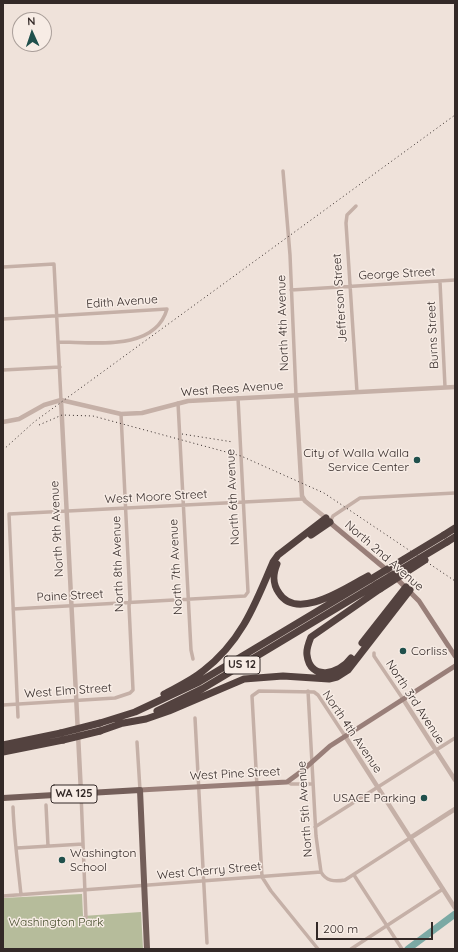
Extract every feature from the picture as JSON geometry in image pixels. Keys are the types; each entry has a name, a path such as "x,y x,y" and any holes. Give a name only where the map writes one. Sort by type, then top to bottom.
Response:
{"highway":[{"path":"329,519 283,556 277,564 273,580 280,595 294,604 311,604 374,582"},
{"path":"117,721 131,709 158,698 189,680 218,659 245,626 273,562 278,555 329,519"},
{"name":"US 12","path":"3,752 14,747 100,727 117,721 199,682 374,582 445,539 455,528"},
{"name":"US 12","path":"374,582 405,559 445,539 455,537"},
{"path":"374,582 311,636 306,654 310,664 317,670 327,673 336,672 347,664 408,588"},
{"path":"117,721 146,719 169,711 244,679 268,676 329,679 337,677 348,670 408,588"},
{"name":"US 12","path":"3,745 14,747"}],"main road":[{"name":"North 2nd Avenue","path":"329,519 408,588 419,601 455,656"},
{"name":"West Pine Street","path":"3,798 287,782 297,776 345,736 455,666"},
{"path":"140,790 147,949"}],"street":[{"name":"North 4th Avenue","path":"283,171 303,499"},
{"name":"Jefferson Street","path":"356,206 346,218 349,286 357,392"},
{"name":"North 9th Avenue","path":"3,267 54,264 81,793"},
{"name":"George Street","path":"291,290 455,280"},
{"name":"Burns Street","path":"440,282 445,387"},
{"name":"Edith Avenue","path":"3,319 167,309 161,324 134,340 58,342"},
{"path":"3,370 60,367"},
{"name":"West Rees Avenue","path":"3,422 19,419 44,405 62,400 121,414 142,412 178,402 455,387"},
{"name":"North 6th Avenue","path":"238,398 248,592 246,595"},
{"name":"North 7th Avenue","path":"178,402 190,650 193,659"},
{"name":"North 8th Avenue","path":"121,414 133,690"},
{"path":"329,519 360,498 455,493"},
{"name":"West Moore Street","path":"14,609 10,514 303,499"},
{"name":"North 2nd Avenue","path":"303,499 329,519"},
{"name":"Paine Street","path":"14,609 241,598 246,595"},
{"path":"14,609 18,717"},
{"name":"North 3rd Avenue","path":"374,653 374,656 455,780"},
{"name":"West Elm Street","path":"3,705 115,698 126,695 133,690"},
{"path":"308,691 259,691 252,696 262,877 271,891 318,949"},
{"name":"North 4th Avenue","path":"308,691 318,695 455,908"},
{"name":"North 5th Avenue","path":"308,691 315,827 321,872 326,879 334,881 345,880 354,875"},
{"path":"195,718 206,943"},
{"path":"315,827 455,738"},
{"path":"137,742 140,790"},
{"path":"287,782 291,784 313,784"},
{"path":"81,793 86,918"},
{"path":"46,805 48,846"},
{"path":"12,807 14,843 17,848 21,894"},
{"path":"400,947 354,875 455,809"},
{"path":"17,848 83,844"},
{"name":"West Cherry Street","path":"3,896 321,872"},
{"path":"350,949 443,889"}],"green space":[{"name":"Washington Park","path":"82,894 83,916 141,912 143,949 3,949 3,898"}],"waterway":[{"path":"408,949 455,914"}],"railway":[{"path":"3,450 34,422 455,115"},
{"path":"39,425 62,415 93,416 241,456 324,493 455,581"},
{"path":"182,434 233,442"}],"place":[{"name":"City of Walla Walla Service Center","path":"417,460"},
{"name":"Corliss","path":"403,651"},
{"name":"USACE Parking","path":"424,798"},
{"name":"Washington School","path":"62,860"}]}
